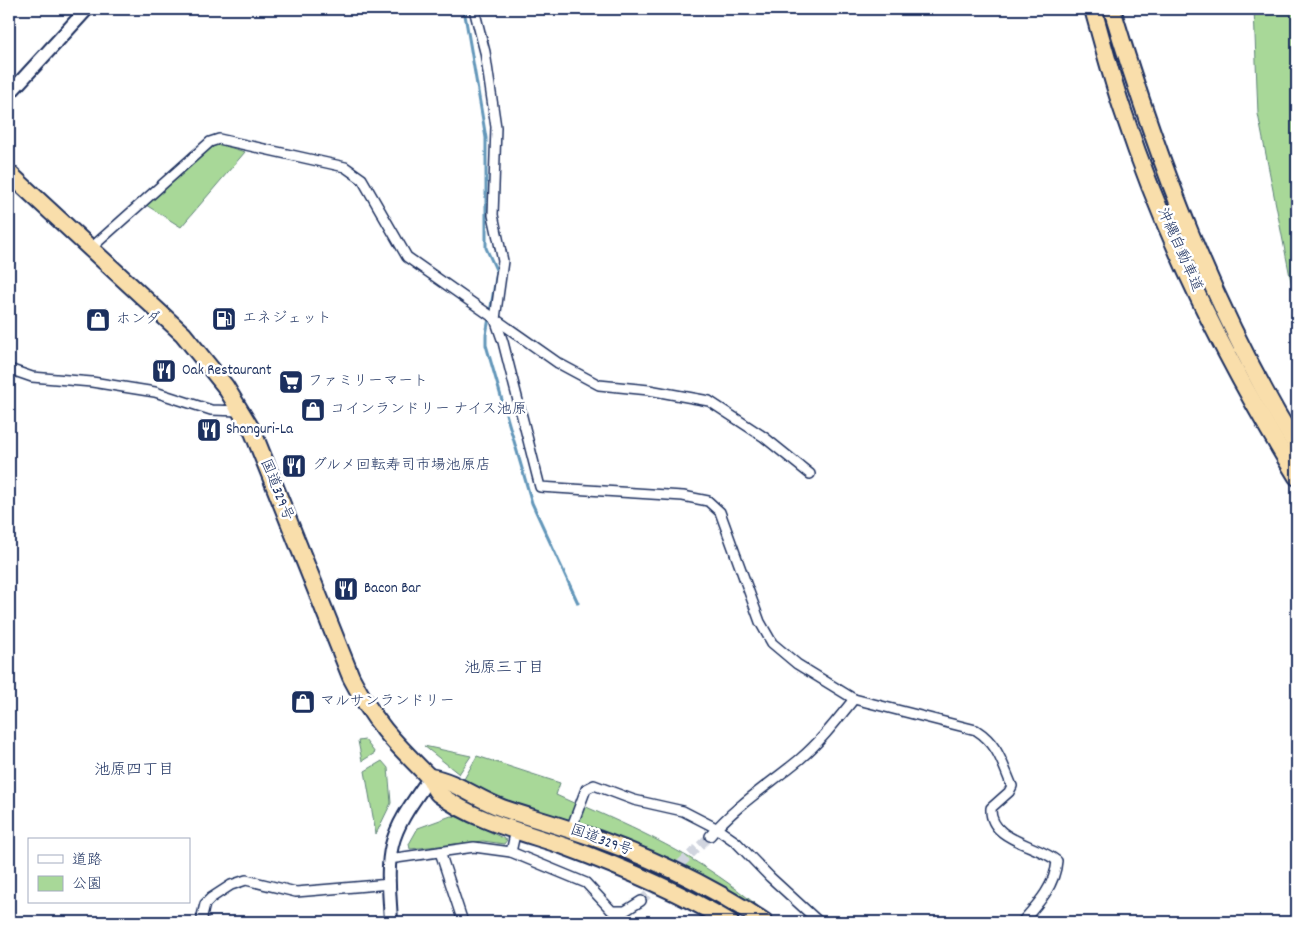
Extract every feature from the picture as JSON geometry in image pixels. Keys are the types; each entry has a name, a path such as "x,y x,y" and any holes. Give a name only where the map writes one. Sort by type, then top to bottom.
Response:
{"highway":[{"name":"沖縄自動車道","path":"1093,9 1124,114 1154,193 1191,281 1229,358 1297,477"},
{"name":"沖縄自動車道","path":"1112,9 1142,107 1207,274 1244,351 1297,447"},
{"name":"国道329号","path":"9,173 183,334 207,362 241,411 253,432 351,677 366,706 386,734 430,777 436,792 482,818 610,864 663,887 730,922"},
{"name":"国道329号","path":"430,777 444,779 472,795 500,807 571,830 671,869 716,892 765,922"}],"main road":[{"path":"9,94 87,9"},
{"path":"391,922 390,859 399,826 430,777"}],"street":[{"path":"474,9 485,52 496,127 493,215 504,261 495,319 503,342 540,487 683,496 708,501 720,512 760,622 772,643 797,664 854,699 976,730 989,738 996,748 1012,786 1009,792 991,808 991,818 994,825 1008,837 1048,853 1057,861 1053,879 1046,893 1022,922"},
{"path":"90,249 210,142 219,139 345,167 362,179 382,217 407,256 558,363 599,385 649,390 709,401 764,437 810,474"},
{"path":"9,369 32,377 92,382 155,392 211,410 241,411"},
{"path":"710,836 738,807 802,758 854,699"},
{"path":"571,830 586,789 594,785 634,800 683,811 716,828 736,842 770,877 819,922"},
{"path":"511,852 516,830"},
{"path":"390,859 474,847 511,852 586,883 612,911 626,911 641,901"},
{"path":"440,852 463,922"},
{"path":"202,922 205,904 211,898 231,885 246,880 296,892 390,884"}],"green space":[{"path":"1254,9 1297,9 1297,312 1258,114"},
{"path":"219,144 245,152 181,227 146,205 212,147"},
{"path":"365,740 375,753 362,761 358,741"},
{"path":"424,746 471,756 459,774"},
{"path":"477,756 560,783 556,795 576,804 570,820 509,801 463,781"},
{"path":"382,761 388,768 391,803 376,834 365,771"},
{"path":"584,806 676,850 719,876 760,908 668,857 577,824"},
{"path":"451,816 459,817 507,840 504,844 483,841 410,849 409,844 418,828"}],"waterway":[{"path":"464,9 486,138 486,248 497,272 486,345 532,503 578,603"}],"tunnel":[{"path":"641,901 710,836"}],"place":[{"name":"エネジェット","path":"224,319"},
{"name":"ホンダ","path":"98,320"},
{"name":"Oak Restaurant","path":"164,371"},
{"name":"ファミリーマート","path":"291,382"},
{"name":"コインランドリー ナイス池原","path":"313,410"},
{"name":"Shanguri-La","path":"209,430"},
{"name":"グルメ回転寿司市場池原店","path":"294,466"},
{"name":"Bacon Bar","path":"346,589"},
{"name":"マルサンランドリー","path":"303,702"}],"district":[{"name":"池原三丁目","path":"504,668"},
{"name":"池原四丁目","path":"134,770"}]}
